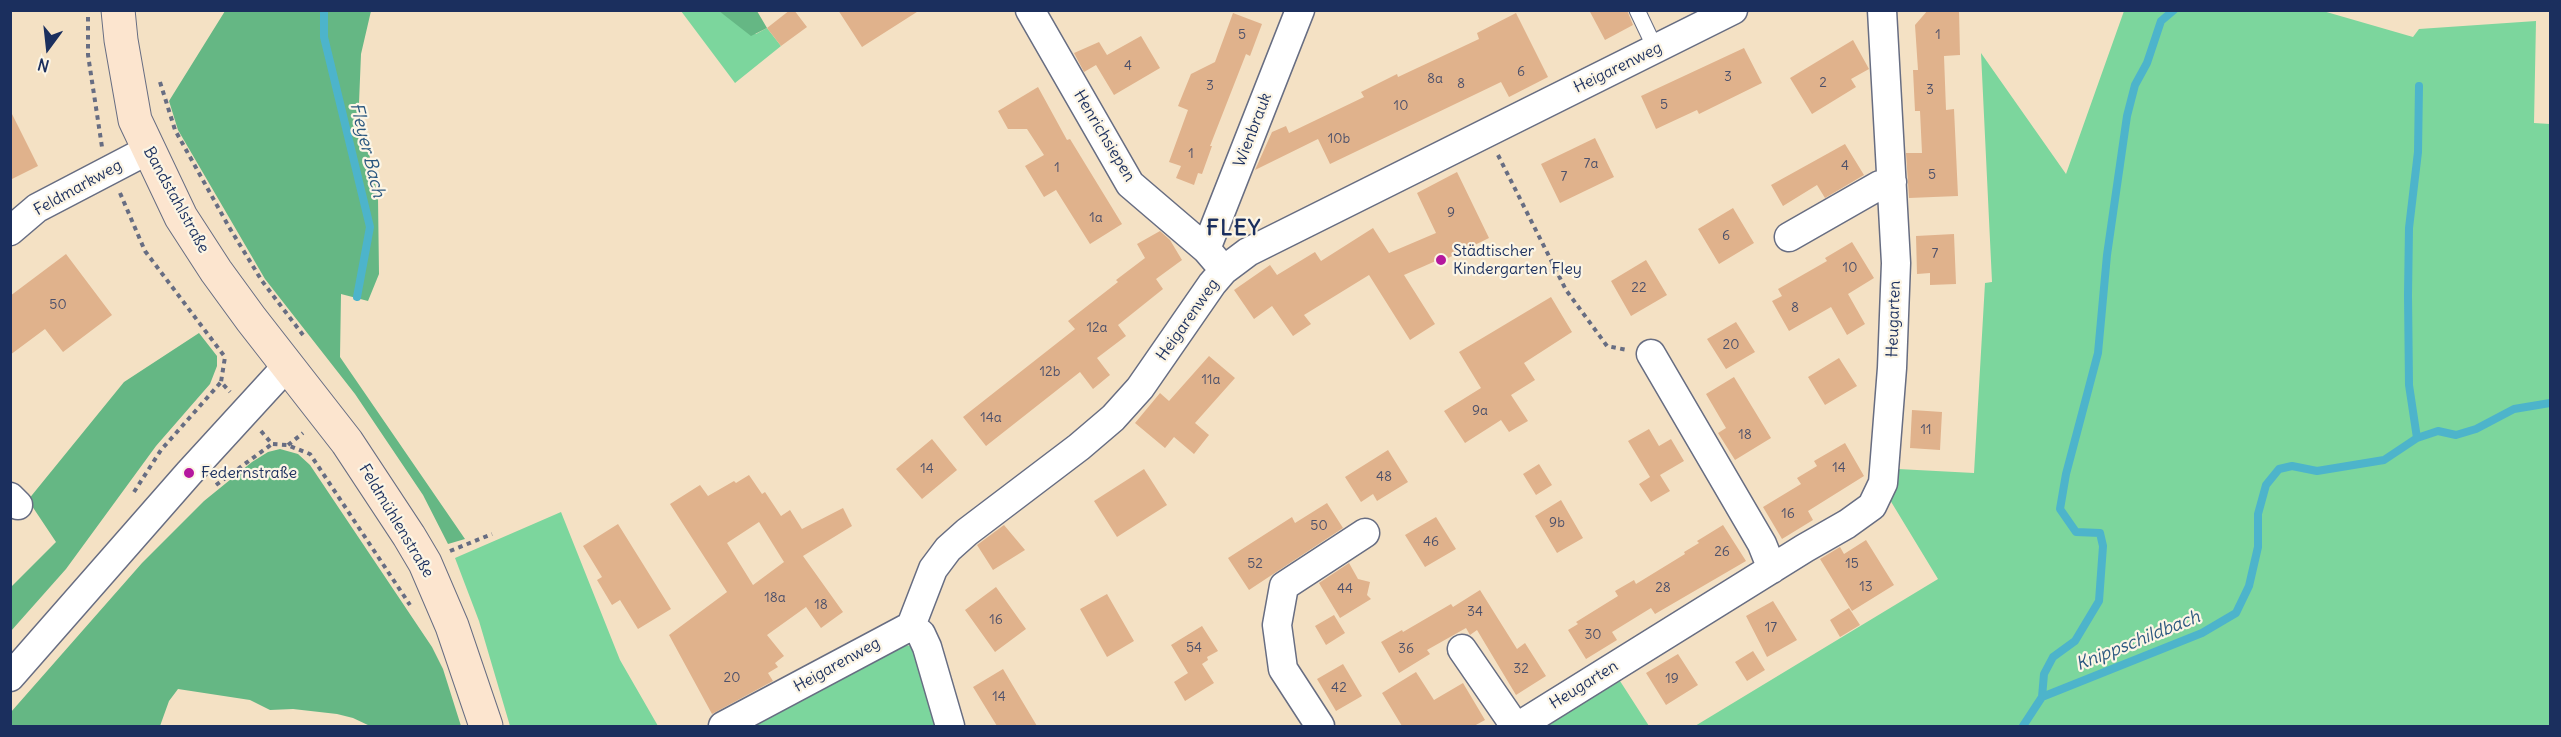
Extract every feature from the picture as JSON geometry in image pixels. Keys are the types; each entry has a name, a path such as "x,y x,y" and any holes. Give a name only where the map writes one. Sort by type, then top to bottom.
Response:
{"street":[{"name":"Bandstahlstraße","path":"118,10 133,110 148,150 181,217 216,271 287,366"},
{"name":"Henrichsiepen","path":"1030,10 1130,184 1215,260"},
{"name":"Wienbrauk","path":"1215,260 1300,10"},
{"name":"Heigarenweg","path":"723,726 911,626 933,569 948,549 1079,447 1113,418 1140,388 1215,260 1248,252 1733,10"},
{"name":"Heugarten","path":"1462,649 1517,726 1772,568 1847,525 1872,506 1883,483 1896,263 1882,10"},
{"name":"Feldmarkweg","path":"10,231 37,208 148,150"},
{"path":"1789,237 1880,185 1892,182"},
{"path":"1652,354 1762,544 1772,568"},
{"path":"10,677 181,481 287,366"},
{"name":"Feldmühlenstraße","path":"287,366 347,442 425,563 452,626 486,726"},
{"path":"1320,726 1283,669 1277,625 1284,586 1365,532"},
{"path":"911,626 921,634 927,647 950,726"}],"lane":[{"path":"1637,10 1656,50"}],"path":[{"path":"1487,133 1566,290 1606,346 1652,354"},
{"path":"425,563 492,534"}],"green space":[{"path":"225,11 371,11 361,54 359,103 378,198 379,274 368,301 341,294 340,357 465,539 448,544 423,495 355,394 265,279 178,130 169,101"},
{"path":"681,11 719,11 756,34 767,28 781,46 735,83"},
{"path":"719,11 757,11 767,28 751,36"},
{"path":"2124,11 2323,11 2413,37 2419,29 2536,21 2534,123 2550,124 2550,726 1695,726 1938,579 1890,500 1898,469 1974,473 1985,283 1992,282 1981,53 2066,174"},
{"path":"199,333 217,356 217,366 210,384 156,446 66,569 11,631 11,587 56,542 28,500 124,382"},
{"path":"280,449 298,454 310,465 432,647 443,669 461,726 370,726 337,714 293,709 270,710 250,700 178,689 169,701 160,726 11,726 11,712 142,563 204,501 252,462 268,452"},
{"path":"561,512 620,660 658,726 510,726 479,621 455,558"},
{"path":"904,645 913,646 943,726 748,726"},
{"path":"1620,681 1649,726 1542,726"}],"building":[{"path":"790,10 794,10 807,27 781,46 767,28"},
{"path":"838,10 920,10 862,47"},
{"path":"1589,10 1627,10 1633,25 1605,40"},
{"path":"1928,10 1959,10 1960,55 1944,56 1946,110 1954,109 1958,196 1909,198 1906,153 1922,153 1920,111 1915,111 1913,70 1918,70 1915,25"},
{"path":"1233,13 1262,24 1250,56 1246,54 1210,146 1212,146 1202,174 1198,173 1194,185 1176,178 1181,166 1169,162 1188,110 1178,106 1191,74 1215,62"},
{"path":"1516,13 1548,77 1509,97 1501,82 1330,164 1318,139 1255,170 1272,132 1286,126 1289,133 1364,97 1361,92 1479,39 1477,33"},
{"path":"1141,36 1160,68 1114,95 1096,65 1084,72 1074,53 1099,42 1107,55"},
{"path":"1853,40 1869,69 1851,79 1856,87 1812,114 1790,78"},
{"path":"1744,48 1762,83 1699,114 1697,110 1656,129 1641,96"},
{"path":"1038,87 1067,140 1070,139 1122,224 1090,244 1056,190 1044,197 1025,166 1044,155 1027,129 1008,129 998,111"},
{"path":"10,110 38,166 10,180"},
{"path":"1595,138 1614,177 1560,203 1541,164"},
{"path":"1845,144 1864,175 1825,198 1817,185 1783,206 1771,185"},
{"path":"1457,172 1489,238 1448,258 1447,256 1404,275 1435,324 1410,340 1369,275 1304,315 1311,324 1293,336 1272,306 1254,319 1234,290 1270,265 1277,275 1315,252 1321,261 1373,228 1389,253 1436,233 1417,193"},
{"path":"1733,208 1754,243 1719,264 1698,229"},
{"path":"1160,231 1170,240 1182,260 1156,279 1163,289 1118,325 1126,336 1097,358 1110,375 1093,389 1080,372 986,446 963,417 1075,329 1068,321 1145,258 1137,244"},
{"path":"1954,234 1956,284 1930,285 1930,273 1917,274 1916,236"},
{"path":"1852,242 1874,278 1848,294 1865,324 1847,335 1831,307 1789,331 1772,301 1782,296 1778,289 1827,261 1825,258"},
{"path":"66,254 112,315 63,352 45,329 10,355 10,296"},
{"path":"1646,260 1667,295 1631,316 1611,281"},
{"path":"1551,297 1572,332 1524,363 1535,380 1511,395 1528,421 1509,432 1501,420 1465,443 1444,411 1481,388 1459,352"},
{"path":"1736,322 1755,352 1726,369 1707,339"},
{"path":"1209,356 1235,378 1195,423 1209,435 1194,454 1174,437 1165,448 1135,423 1160,393 1169,401"},
{"path":"1839,358 1857,386 1825,405 1808,377"},
{"path":"1734,377 1771,438 1735,460 1718,433 1726,428 1706,394"},
{"path":"1912,410 1942,412 1940,450 1910,448"},
{"path":"1649,429 1659,446 1671,439 1684,461 1660,475 1670,491 1651,502 1639,484 1650,477 1628,441"},
{"path":"932,439 957,470 922,499 896,469"},
{"path":"1845,443 1864,476 1808,511 1813,520 1782,539 1763,507 1801,484 1797,478 1817,466 1814,461"},
{"path":"1388,450 1408,482 1377,501 1373,494 1361,502 1345,477"},
{"path":"1539,464 1552,485 1536,495 1523,474"},
{"path":"1144,469 1167,505 1117,537 1094,501"},
{"path":"749,475 762,494 765,492 781,516 790,510 802,529 843,508 852,526 803,556 843,612 821,628 806,607 767,635 784,656 775,663 778,667 768,673 773,681 712,714 669,635 727,592 670,504 700,485 708,496 734,481 736,483","holes":["759,522 784,562 753,585 727,543"]},
{"path":"1561,500 1583,538 1557,553 1535,516"},
{"path":"1327,503 1343,528 1249,590 1228,558 1292,517 1295,523"},
{"path":"1436,517 1456,549 1425,567 1405,535"},
{"path":"618,524 671,609 638,629 620,600 612,605 597,580 602,577 583,546"},
{"path":"1004,525 1025,550 993,570 977,545"},
{"path":"1723,525 1746,561 1655,614 1651,608 1612,632 1617,640 1586,659 1568,630 1578,624 1576,622 1618,596 1615,591 1634,580 1636,584 1685,554 1684,552 1699,543 1697,541"},
{"path":"1866,540 1894,585 1852,611 1820,559 1840,547 1844,554"},
{"path":"1349,563 1358,579 1370,582 1367,595 1371,599 1340,618 1319,583"},
{"path":"996,587 1026,629 995,652 965,610"},
{"path":"1480,590 1517,649 1525,643 1546,676 1516,695 1477,630 1470,635 1466,628 1427,650 1430,654 1399,673 1381,642 1451,604 1453,607"},
{"path":"1107,594 1134,641 1107,657 1080,609"},
{"path":"1773,601 1797,640 1767,657 1746,616"},
{"path":"1849,608 1860,625 1840,637 1830,620"},
{"path":"1334,615 1345,633 1326,645 1315,626"},
{"path":"1202,626 1218,651 1207,657 1208,660 1202,664 1214,683 1185,701 1174,682 1188,673 1171,645"},
{"path":"1753,651 1765,670 1747,681 1735,662"},
{"path":"1678,654 1698,685 1666,705 1646,673"},
{"path":"1343,664 1362,696 1336,711 1317,679"},
{"path":"1003,669 1037,726 997,726 973,687"},
{"path":"1416,672 1434,700 1463,683 1485,720 1474,726 1402,726 1382,693"}],"waterway":[{"name":"Fleyer Bach","path":"324,10 324,37 370,227 357,297"},
{"path":"2042,697 2044,674 2053,657 2075,641 2099,601 2103,546 2100,533 2076,532 2060,509 2066,474 2098,353 2107,255 2127,116 2135,85 2147,63 2161,21 2174,10"},
{"path":"2417,438 2409,385 2408,295 2409,228 2418,152 2419,86"},
{"name":"Knippschildbach","path":"2023,726 2042,697 2202,633 2236,613 2249,586 2258,547 2258,514 2266,485 2279,469 2292,466 2317,471 2384,460 2417,438 2438,431 2456,435 2476,429 2514,409 2550,403"}],"place":[{"name":"Städtischer Kindergarten Fley","path":"1441,260"},
{"name":"Federnstraße","path":"189,473"}],"district":[{"name":"FLEY","path":"1234,229"}]}
